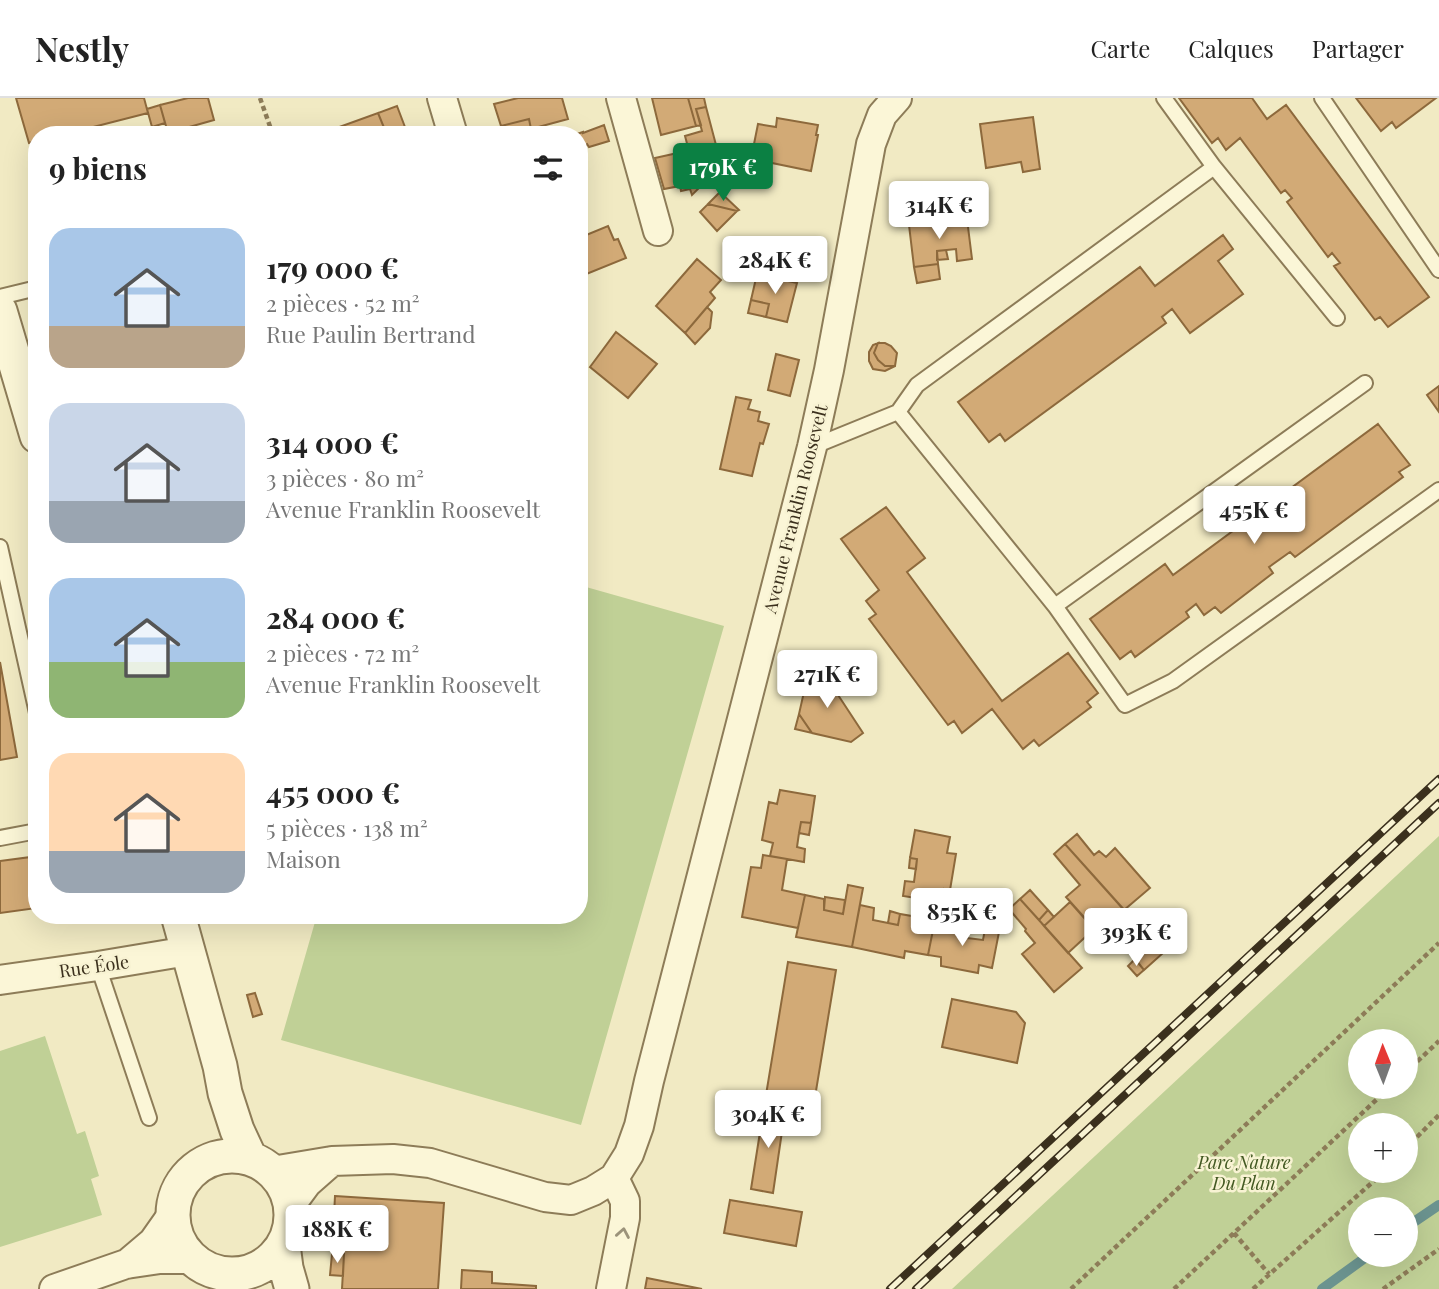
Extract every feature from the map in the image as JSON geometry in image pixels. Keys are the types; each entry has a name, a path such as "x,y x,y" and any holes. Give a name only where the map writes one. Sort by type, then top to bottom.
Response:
{"street":[{"path":"442,98 450,126"},
{"path":"621,98 658,230"},
{"name":"Avenue Franklin Roosevelt","path":"614,1178 629,1154 639,1126 812,447 871,144 882,104"},
{"path":"0,311 28,406"},
{"path":"180,924 237,1130 261,1164 284,1187 290,1206 290,1226 283,1245 272,1258 258,1268 251,1281 215,1271 192,1259 181,1246 175,1232 172,1215 174,1199 181,1183 192,1170 207,1161 221,1156 236,1156 261,1164 393,1158 430,1163 545,1197 571,1199 593,1191 614,1178 625,1201 625,1219 611,1289"},
{"name":"Rue Éole","path":"0,980 188,951"},
{"path":"207,1161 218,1130 225,1093"},
{"path":"290,1206 307,1183 332,1161"},
{"path":"126,1264 153,1242 172,1215"},
{"path":"283,1245 292,1289"},
{"path":"54,1289 126,1264 160,1259 192,1259"}],"lane":[{"path":"1164,98 1214,167 1337,318"},
{"path":"1322,98 1439,270"},
{"path":"812,447 898,412 917,385 1214,167"},
{"path":"0,297 28,290"},
{"path":"1055,606 1365,383"},
{"path":"898,412 1055,606 1125,705 1173,681 1439,490"},
{"path":"0,547 28,673"},
{"path":"0,838 28,833"},
{"path":"98,966 149,1118"}],"path":[{"path":"260,98 270,126"},
{"path":"1072,1289 1439,943"},
{"path":"1418,1061 1439,1041"},
{"path":"1174,1289 1377,1099"},
{"path":"1418,1136 1439,1115"},
{"path":"1253,1289 1371,1183"},
{"path":"1234,1233 1269,1274"},
{"path":"1383,1289 1439,1249"}],"green space":[{"path":"588,588 724,626 581,1125 281,1040 314,924 588,924"},
{"name":"Parc Nature Du Plan","path":"1439,836 1439,1289 952,1289"},
{"path":"45,1036 77,1134 85,1131 99,1176 91,1179 102,1215 0,1247 0,1051"}],"building":[{"path":"16,98 144,98 148,113 97,126 28,126 28,140"},
{"path":"188,98 208,98 214,120 193,126 166,126 160,105"},
{"path":"518,98 562,98 568,119 542,126 530,126 529,119 501,126 494,104"},
{"path":"652,98 688,98 696,126 661,135"},
{"path":"688,98 704,98 706,107 696,109 701,125 696,126"},
{"path":"1179,98 1252,98 1267,119 1286,105 1429,297 1388,327 1380,317 1375,320 1334,266 1340,263 1332,253 1328,257 1287,202 1292,198 1285,190 1281,193 1240,138 1226,150 1218,138 1212,143"},
{"path":"1356,98 1436,98 1396,128 1392,122 1381,131"},
{"path":"160,105 165,123 152,126 147,109"},
{"path":"397,106 405,126 383,126 378,113"},
{"path":"706,107 716,145 689,151 685,136 702,131 696,109"},
{"path":"378,113 383,126 342,126"},
{"path":"1033,117 1040,169 1023,172 1021,162 986,168 980,124"},
{"path":"777,118 818,125 811,171 767,162 764,177 748,174 758,124 776,127"},
{"path":"529,119 530,126 501,126"},
{"path":"604,125 609,141 589,147 588,131"},
{"path":"711,146 714,157 704,161 700,148"},
{"path":"700,148 704,161 714,157 717,170 692,195 690,189 681,191 680,186 664,189 655,158"},
{"path":"747,154 752,155 748,172 744,171"},
{"path":"720,192 739,210 708,204"},
{"path":"708,204 737,211 717,231 700,212"},
{"path":"953,218 953,221 967,219 972,259 957,261 956,249 937,251 938,264 914,267 909,225"},
{"path":"608,226 614,240 618,239 626,258 588,273 588,234"},
{"path":"1223,235 1233,249 1218,261 1243,294 1190,333 1172,309 1162,317 1166,323 1005,441 1000,434 989,442 958,402 1140,267 1155,286"},
{"path":"946,250 948,259 937,260 937,251"},
{"path":"697,259 721,280 710,292 715,298 685,333 656,306"},
{"path":"938,264 940,279 917,283 914,267"},
{"path":"757,274 797,283 787,322 766,317 769,304 751,300"},
{"path":"751,300 769,304 766,317 748,313"},
{"path":"707,307 712,312 710,328 695,344 685,333"},
{"path":"616,332 657,364 628,398 590,367"},
{"path":"878,343 874,353 878,360 885,366 895,366 885,371 873,369 869,361 869,352 873,345"},
{"path":"878,343 891,346 897,353 895,366 885,366 878,360 874,353"},
{"path":"776,354 799,360 790,396 768,390"},
{"path":"1439,386 1439,412 1427,395"},
{"path":"736,397 751,400 748,409 760,412 758,421 769,424 763,444 760,443 752,476 720,469"},
{"path":"1378,424 1410,465 1399,472 1403,477 1295,557 1290,552 1269,567 1273,573 1221,613 1215,607 1204,615 1196,604 1186,612 1189,617 1135,657 1131,651 1120,659 1090,619 1165,564 1173,575"},
{"path":"886,507 925,558 907,572 1002,701 1068,653 1098,693 1087,702 1091,707 1039,746 1034,740 1023,749 992,709 962,733 954,721 948,725 869,619 876,614 866,601 879,590 841,539"},
{"path":"0,662 17,757 0,760"},
{"path":"819,666 863,733 851,742 812,733 799,714 808,674"},
{"path":"799,714 812,733 795,729"},
{"path":"780,790 815,796 811,823 801,822 799,833 797,847 805,849 804,862 770,856 773,843 762,840 769,802 777,804"},
{"path":"801,822 811,823 809,835 799,833"},
{"path":"915,830 950,837 947,853 956,854 950,890 944,889 942,902 903,896 905,881 914,882 917,859 910,858"},
{"path":"1077,834 1094,855 1099,851 1106,857 1115,848 1150,888 1124,910 1065,844"},
{"path":"1065,844 1127,913 1100,935 1066,897 1080,885 1054,854"},
{"path":"763,855 787,859 782,890 805,895 798,928 742,917 751,867 761,868"},
{"path":"28,857 28,909 0,913 0,861"},
{"path":"910,858 917,859 916,869 909,868"},
{"path":"848,885 863,888 852,947 796,937 805,895 824,899 824,910 843,914"},
{"path":"1030,890 1048,910 1039,920 1020,899"},
{"path":"825,897 845,900 843,914 824,910"},
{"path":"1020,899 1082,968 1054,992 1022,954 1035,943 1009,909"},
{"path":"1070,902 1094,929 1068,953 1044,926"},
{"path":"860,905 874,908 873,920 898,925 900,914 935,920 928,955 905,951 904,958 852,947"},
{"path":"1048,910 1054,917 1044,926 1039,920"},
{"path":"890,911 900,914 898,925 888,923"},
{"path":"935,920 959,924 957,936 967,938 983,940 985,929 999,932 992,968 979,965 978,973 941,966 941,957 928,955"},
{"path":"959,924 969,926 967,938 957,936"},
{"path":"1152,941 1163,953 1144,970 1134,957"},
{"path":"1135,959 1144,970 1137,976 1128,966"},
{"path":"788,962 836,970 812,1115 764,1107"},
{"path":"255,993 262,1014 253,1017 247,995"},
{"path":"952,999 1016,1012 1025,1023 1017,1063 942,1047"},
{"path":"764,1107 785,1111 773,1193 751,1189"},
{"path":"335,1196 444,1203 438,1289 342,1289 344,1254 332,1254"},
{"path":"730,1200 802,1212 796,1246 724,1233"},
{"path":"332,1254 344,1254 343,1276 330,1275"},
{"path":"462,1270 492,1272 492,1283 536,1286 536,1289 461,1289"},
{"path":"647,1278 702,1289 645,1289"}],"waterway":[{"path":"1418,1219 1439,1205"},
{"path":"1322,1289 1352,1267"}],"railway":[{"path":"890,1289 1439,779"},
{"path":"916,1289 1439,803"}]}
